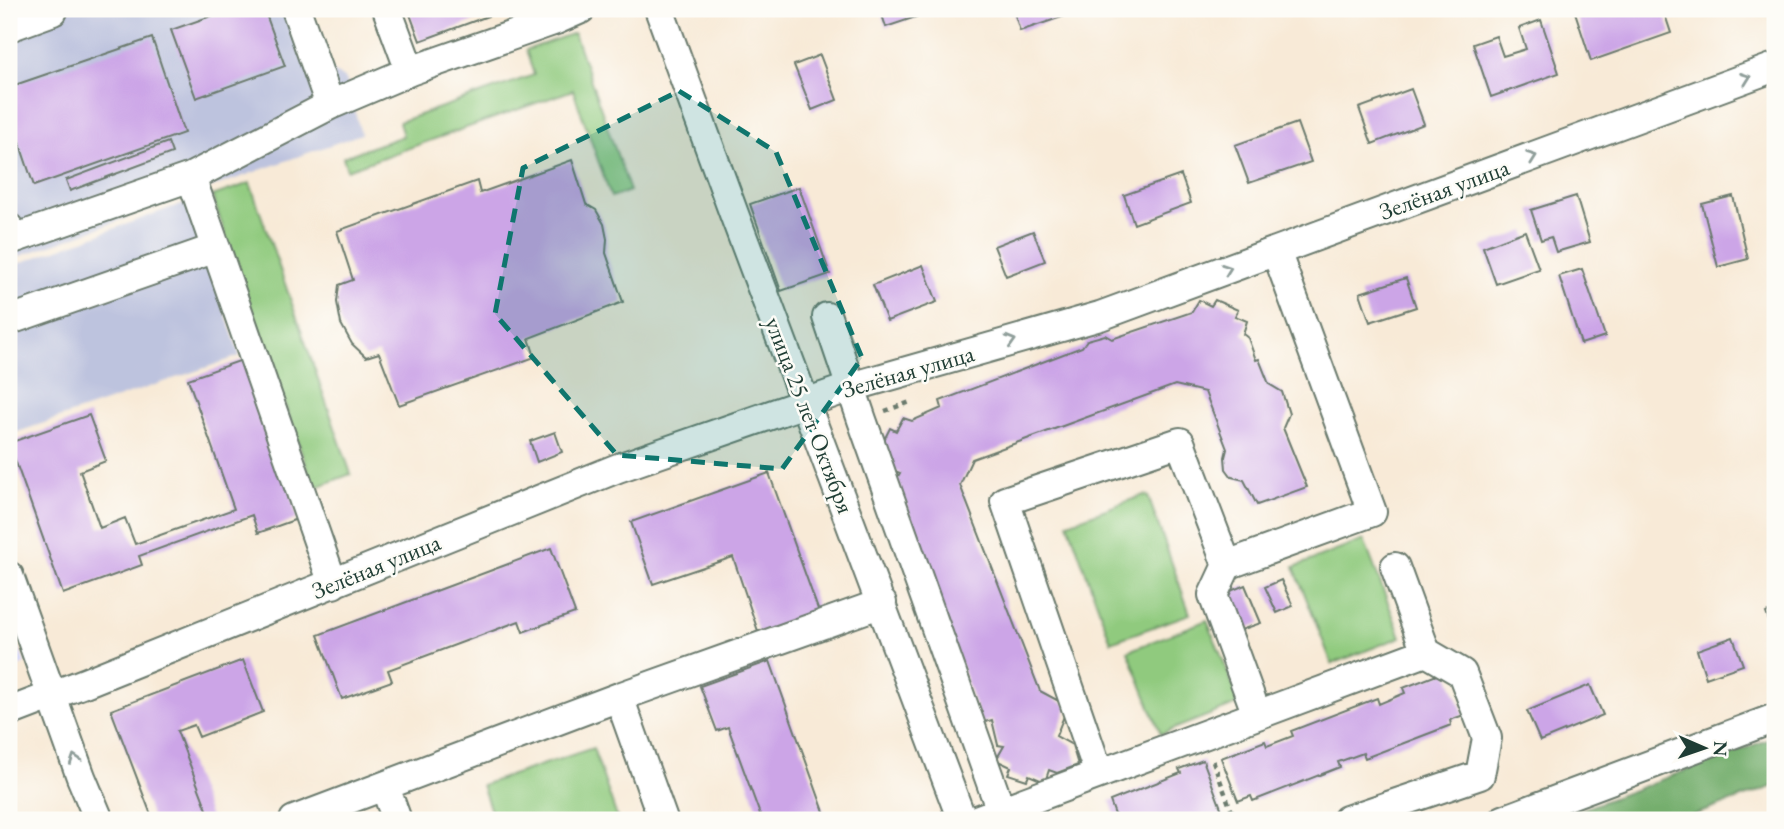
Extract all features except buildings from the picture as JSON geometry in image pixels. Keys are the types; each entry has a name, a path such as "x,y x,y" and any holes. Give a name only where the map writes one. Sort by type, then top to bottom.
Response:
{"street":[{"path":"9,27 53,9"},
{"path":"296,9 330,105"},
{"path":"387,9 410,71"},
{"name":"улица 25 лет Октября","path":"659,9 962,820"},
{"path":"9,228 13,239 191,177 330,105 410,71 563,13"},
{"name":"Зелёная улица","path":"9,712 618,468 851,387 1100,316 1775,67"},
{"path":"191,177 332,584"},
{"path":"13,319 216,248"},
{"path":"1257,715 1213,594 1227,565 1372,512 1276,251"},
{"path":"827,317 988,816 1426,652"},
{"path":"1100,774 1004,501 1180,442 1227,565"},
{"path":"1347,820 1480,775 1488,738 1462,673 1426,652 1395,567"},
{"path":"9,576 99,820"},
{"path":"294,820 619,697 882,603"},
{"path":"619,697 663,820"},
{"path":"1503,820 1775,718"},
{"path":"385,787 397,820"}],"path":[{"path":"1203,734 1235,820"}],"highlighted area":[{"path":"679,91 776,152 862,358 782,469 617,455 495,314 523,168"}],"shaded area":[{"path":"9,9 304,9 323,65 346,79 361,134 9,260"},
{"path":"187,202 240,356 9,435 9,267"},
{"path":"9,621 25,664 9,670"}],"green space":[{"path":"574,33 630,191 611,197 573,90 347,170 343,157 403,136 399,122 534,75 526,50"},
{"path":"250,183 351,474 314,488 212,196"},
{"path":"1144,495 1148,496 1190,614 1111,642 1068,523"},
{"path":"1364,540 1401,637 1332,664 1294,567"},
{"path":"1207,620 1240,703 1161,734 1128,651"},
{"path":"1775,737 1775,786 1680,820 1554,820"},
{"path":"593,748 618,820 494,820 482,785"}]}
